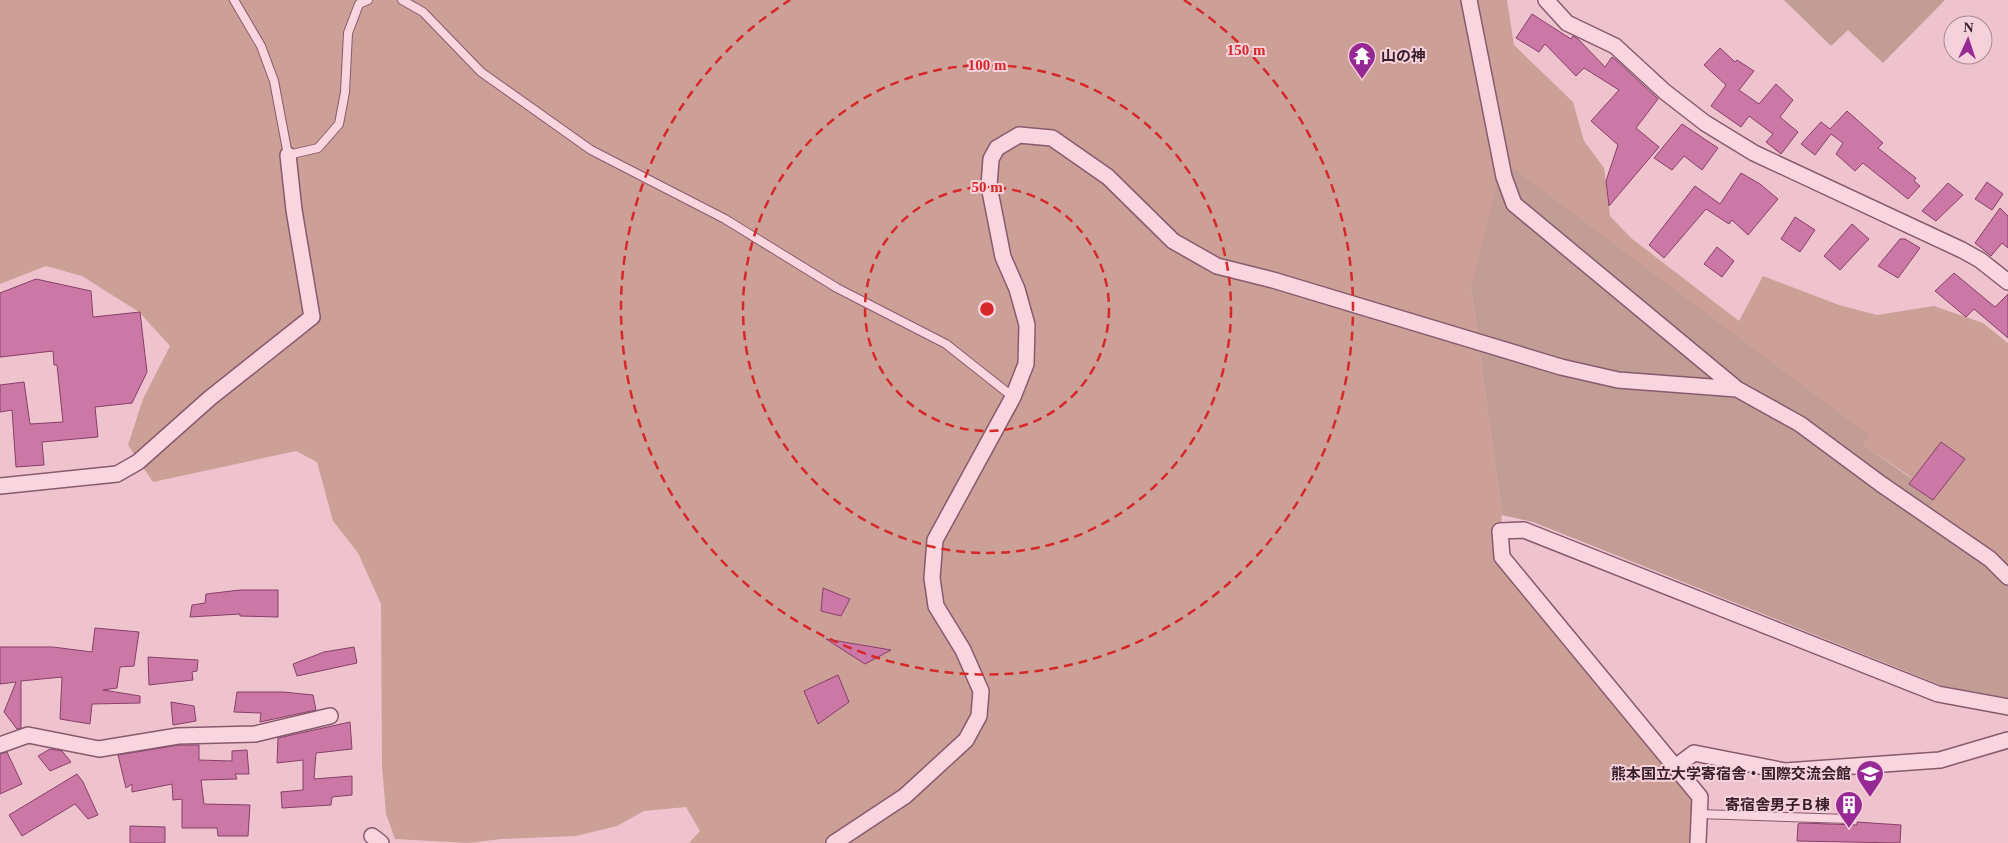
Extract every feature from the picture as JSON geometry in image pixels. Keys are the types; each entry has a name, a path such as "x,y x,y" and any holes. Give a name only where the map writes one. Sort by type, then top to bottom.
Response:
{"street":[{"path":"1469,0 1504,177 1514,204 1737,389 1800,424 1881,484 1990,559 2008,577"},
{"path":"1546,0 1567,22 1615,46 1664,92 1705,123 1754,153 1962,250 2008,282"},
{"path":"834,843 905,796 966,740 979,716 981,690 963,650 936,606 932,578 935,540 1013,397 1026,364 1027,325 1017,289 1003,257 989,186 991,159 997,148 1018,135 1052,138 1108,177 1174,241 1217,266 1273,280 1561,367 1618,380 1737,389"},
{"path":"0,486 117,474 138,462 210,398 312,317 294,210 288,155"},
{"path":"1698,843 1700,797 1502,557 1500,531 1524,530 1938,694 2008,707"},
{"path":"0,745 28,735 99,749 178,736 255,734 330,716"},
{"path":"1679,772 1682,762 1694,753 1785,771 1940,760 2008,740"}],"lane":[{"path":"234,0 261,46 274,81 288,155 318,148 340,124 345,92 348,32 359,4 368,0"},
{"path":"402,0 423,12 481,72 592,150 725,219 837,288 946,344 1013,397"},
{"path":"1699,814 1849,819"}],"shaded area":[{"path":"0,0 1507,0 1514,45 1573,102 1584,141 1604,168 1610,216 1631,238 1739,321 1763,276 1839,305 1877,315 1934,306 1983,323 2008,343 2008,578 1918,520 1909,484 1911,477 1863,445 1870,436 1471,288 1502,515 1500,531 1502,557 1700,797 1698,843 689,843 700,831 686,807 644,811 617,826 576,836 501,839 468,843 395,839 386,814 382,766 381,604 358,553 333,521 317,462 296,451 153,482 128,445 143,399 170,346 139,312 82,276 46,266 0,284"},
{"path":"1784,0 1945,0 1883,63 1848,30 1831,46"},
{"path":"1503,161 1870,436 1863,445 1911,478 1909,484 1933,500 1919,521 2008,578 2008,698 1943,686 1533,522 1502,515 1471,288"}],"building":[{"path":"1532,14 1571,39 1573,36 1578,39 1605,67 1612,57 1658,99 1636,128 1659,147 1609,206 1606,181 1618,145 1591,121 1619,90 1584,68 1576,76 1545,44 1539,52 1516,38"},
{"path":"1720,48 1735,62 1737,60 1754,71 1739,90 1759,104 1776,84 1793,100 1780,117 1798,132 1781,154 1766,142 1773,134 1749,116 1741,127 1711,106 1726,85 1704,65"},
{"path":"1847,111 1883,143 1878,148 1916,178 1914,181 1920,186 1908,199 1863,163 1855,171 1836,154 1843,143 1831,134 1815,155 1801,144 1821,122 1830,129"},
{"path":"1682,124 1718,148 1702,170 1684,156 1672,170 1654,158"},
{"path":"1741,173 1760,184 1778,199 1748,235 1732,220 1729,224 1706,209 1664,258 1649,245 1695,186 1720,204"},
{"path":"1987,182 2003,194 1992,210 1975,199"},
{"path":"1948,183 1963,195 1936,221 1922,211"},
{"path":"2000,208 2008,216 2008,248 2002,243 1991,256 1975,243"},
{"path":"1795,217 1815,230 1800,252 1781,239"},
{"path":"1852,224 1869,239 1840,270 1824,256"},
{"path":"1900,239 1905,239 1920,248 1898,278 1878,266"},
{"path":"1717,247 1734,261 1722,277 1704,264"},
{"path":"1954,273 1995,307 2008,294 2008,338 1974,309 1966,317 1935,291"},
{"path":"36,279 91,291 93,317 140,312 147,372 132,403 95,407 98,437 42,442 44,465 16,467 12,410 0,412 0,385 24,382 30,424 63,422 57,365 54,365 53,351 0,357 0,293"},
{"path":"1941,442 1965,459 1933,500 1909,484"},
{"path":"823,588 850,599 841,616 821,611"},
{"path":"240,590 278,590 278,617 240,616 240,614 190,617 192,605 205,603 206,594"},
{"path":"95,628 139,632 134,666 120,667 117,688 103,690 140,696 140,703 92,704 90,724 60,719 62,677 21,681 21,728 17,729 4,712 16,682 0,684 0,647 53,647 92,652"},
{"path":"826,639 891,650 865,664"},
{"path":"354,647 357,663 297,676 293,664 324,652"},
{"path":"148,657 198,660 197,671 192,672 193,680 149,685"},
{"path":"838,675 849,702 818,724 804,691"},
{"path":"237,692 283,692 313,695 316,710 260,722 261,713 234,712"},
{"path":"171,702 194,706 196,721 173,725"},
{"path":"350,722 352,749 316,753 314,779 352,776 352,795 332,797 331,805 282,808 281,792 303,790 303,760 277,763 278,738"},
{"path":"179,745 199,745 199,760 232,761 232,751 247,750 249,774 235,774 237,779 201,780 204,804 250,805 248,836 218,836 217,828 182,828 182,799 173,800 172,784 132,792 132,784 126,788 118,755"},
{"path":"50,749 62,751 71,762 50,771 38,756"},
{"path":"7,752 22,784 0,794 0,754"},
{"path":"77,774 83,782 98,815 88,819 75,804 22,836 9,815"},
{"name":"寄宿舎男子Ｂ棟","path":"1857,822 1901,825 1900,843 1797,841 1798,824 1801,823 1857,825"},
{"path":"130,826 165,827 165,843 130,843"}],"place":[{"name":"山の神","path":"1362,80"},
{"name":"熊本国立大学寄宿舎・国際交流会館","path":"1870,798"},
{"name":"寄宿舎男子Ｂ棟","path":"1849,829"}]}
